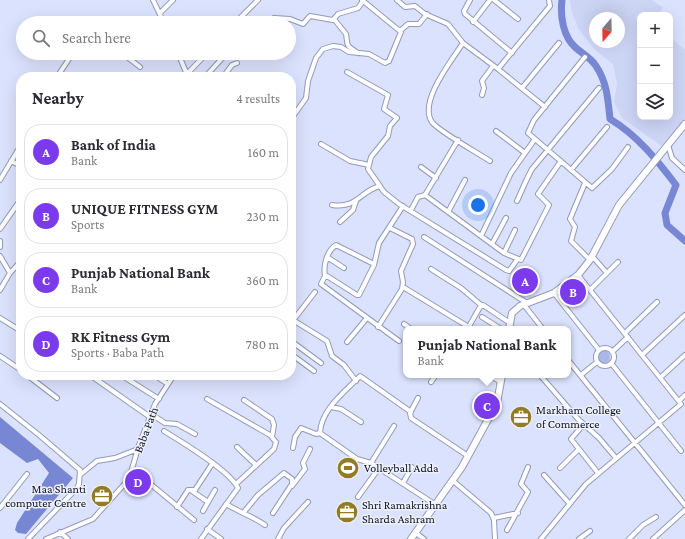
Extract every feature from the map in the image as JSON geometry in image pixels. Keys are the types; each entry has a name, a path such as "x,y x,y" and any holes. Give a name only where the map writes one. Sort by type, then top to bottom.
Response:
{"main road":[{"path":"510,326 512,313 525,304 554,293 578,275 591,258 619,205 685,124"},
{"path":"411,539 436,505 468,456 497,402 502,378"}],"street":[{"path":"153,0 161,16"},
{"path":"160,13 173,0"},
{"path":"242,16 258,0"},
{"path":"334,19 338,14 358,8 363,0 400,31"},
{"path":"397,0 405,7 414,6 448,24 462,43 498,69 545,107"},
{"path":"470,0 464,13 512,53"},
{"path":"473,22 490,0"},
{"path":"494,0 518,19"},
{"path":"498,69 550,6 551,3 549,0"},
{"path":"296,112 306,98 308,81 316,58 322,50 336,46 342,47 348,52 369,54 381,62 388,62 400,31 408,24 419,24 427,14"},
{"path":"296,21 303,24 310,16 334,19 346,34 346,41 349,47 360,54"},
{"path":"462,43 433,92 428,107 430,118 434,124 490,161"},
{"path":"522,88 559,43"},
{"path":"584,58 534,120 528,131 535,139 591,188 594,187 612,169 628,147"},
{"path":"60,72 68,60"},
{"path":"131,60 140,67"},
{"path":"181,60 185,72"},
{"path":"190,72 201,60"},
{"path":"210,72 221,60"},
{"path":"227,72 232,65 237,63"},
{"path":"482,95 484,88 482,81 493,66"},
{"path":"347,72 388,95 384,109 397,118 390,126 388,136 373,154 368,165 368,170 386,194 506,270 509,271 517,260 521,260 526,252 549,205 538,194 561,161"},
{"path":"516,201 523,189 524,182 599,88"},
{"path":"571,170 607,127"},
{"path":"496,131 525,153"},
{"path":"481,236 511,173 535,139"},
{"path":"411,210 418,197 425,195 458,140"},
{"path":"321,144 350,161 368,165"},
{"path":"668,145 672,158 685,170"},
{"path":"0,180 16,154"},
{"path":"12,161 16,163"},
{"path":"421,167 436,178"},
{"path":"448,212 465,180"},
{"path":"585,183 570,219 575,227 571,241 607,273"},
{"path":"332,205 341,206 356,201 370,189 380,186"},
{"path":"425,195 492,244 517,260"},
{"path":"340,222 353,210 356,201"},
{"path":"0,229 16,206"},
{"path":"325,276 331,278 358,296 374,264 380,243 403,206"},
{"path":"492,244 506,218"},
{"path":"378,327 402,287 401,271 411,250 413,242 390,228"},
{"path":"504,252 515,230"},
{"path":"424,236 525,304 541,326"},
{"path":"0,241 0,247"},
{"path":"374,264 338,245 332,248 324,265 325,276 322,286 399,341"},
{"path":"0,256 10,273"},
{"path":"328,257 344,268"},
{"path":"590,290 618,262"},
{"path":"0,290 10,273 16,266"},
{"path":"431,269 461,288 481,305 485,305 510,326"},
{"path":"578,275 682,404"},
{"path":"402,287 467,326"},
{"path":"296,316 315,292"},
{"path":"554,293 600,350"},
{"path":"612,352 657,302"},
{"path":"471,326 481,305"},
{"path":"642,355 685,316"},
{"path":"482,317 496,326"},
{"path":"0,318 16,328"},
{"path":"347,342 367,318"},
{"path":"296,323 327,341 332,356 344,365 356,381"},
{"path":"296,345 321,363"},
{"path":"597,362 596,354 600,350 608,349 612,352 614,357 611,364"},
{"path":"661,377 685,355"},
{"path":"0,356 16,367"},
{"path":"296,358 314,371"},
{"path":"597,362 604,366 611,364"},
{"path":"581,375 597,362"},
{"path":"571,363 685,505"},
{"path":"611,364 681,451"},
{"path":"320,433 331,407 361,376 411,412"},
{"path":"430,382 433,378"},
{"path":"494,378 501,382"},
{"path":"543,378 584,424 600,438 616,458"},
{"path":"34,380 57,398"},
{"path":"97,380 150,416 165,422 177,424 195,434"},
{"path":"129,380 158,399"},
{"path":"162,380 168,384"},
{"name":"Baba Path","path":"46,539 93,519 129,479 150,416 158,399 171,380"},
{"path":"540,539 569,504 598,473 682,404 685,395"},
{"path":"418,398 409,415 411,418 468,456"},
{"path":"207,399 272,437 276,442 276,447 236,484"},
{"path":"244,400 272,419 274,425 272,437"},
{"path":"0,404 77,466 80,474 77,488 28,539"},
{"path":"331,407 341,409 361,422"},
{"path":"584,424 571,437 578,450 598,473"},
{"path":"371,463 394,426"},
{"path":"293,448 295,437 301,428 316,434 320,433 357,459 371,463 436,505"},
{"path":"164,431 183,442 212,464 236,484 238,489 201,539"},
{"path":"237,447 256,464"},
{"path":"80,474 97,460 115,458 138,449"},
{"path":"272,513 291,486 305,470 303,463 310,449"},
{"path":"560,468 578,450"},
{"path":"177,507 188,490 196,489 212,464"},
{"path":"403,483 412,467"},
{"path":"507,530 518,513 528,492 521,484 528,467"},
{"path":"358,498 379,468"},
{"path":"132,471 145,479 194,520"},
{"path":"244,512 258,495 283,473 292,479 291,486"},
{"path":"0,508 27,474"},
{"path":"544,475 569,504"},
{"path":"452,480 488,510 494,518 495,539"},
{"path":"192,490 208,502"},
{"path":"203,511 215,490"},
{"path":"278,539 284,528 308,502"},
{"path":"226,504 241,513 244,512 265,525"},
{"path":"653,539 685,510"},
{"path":"494,518 518,513"},
{"path":"629,539 643,524 656,517"},
{"path":"208,529 221,539"},
{"path":"579,539 590,531"},
{"path":"60,532 68,539"},
{"path":"416,534 424,539"}],"shaded area":[{"path":"570,0 652,0 663,8 660,12 637,12 637,120 673,120 673,40 685,50 685,119 663,147 622,118 614,102 617,84 613,64 593,48 625,48 625,12 589,12 589,42 578,28 571,9"},
{"path":"603,350 608,352 610,357 608,362 603,364 598,362 596,357 598,352"},
{"path":"0,417 73,478 26,534 18,533 15,530 17,523 49,473 38,459 27,463 0,443"}],"waterway":[{"path":"562,0 562,19 565,32 576,48 587,56 600,72 603,78 609,105 610,119 638,140 654,157 676,185 665,213 667,225 685,241"}],"place":[{"name":"Bank of India","path":"525,281"},
{"name":"UNIQUE FITNESS GYM","path":"573,292"},
{"name":"Punjab National Bank","path":"487,406"},
{"name":"Markham College of Commerce","path":"521,417"},
{"name":"Volleyball Adda","path":"348,468"},
{"name":"RK Fitness Gym","path":"138,482"},
{"name":"Maa Shanti computer Centre","path":"102,496"},
{"name":"Shri Ramakrishna Sharda Ashram","path":"347,512"}]}
